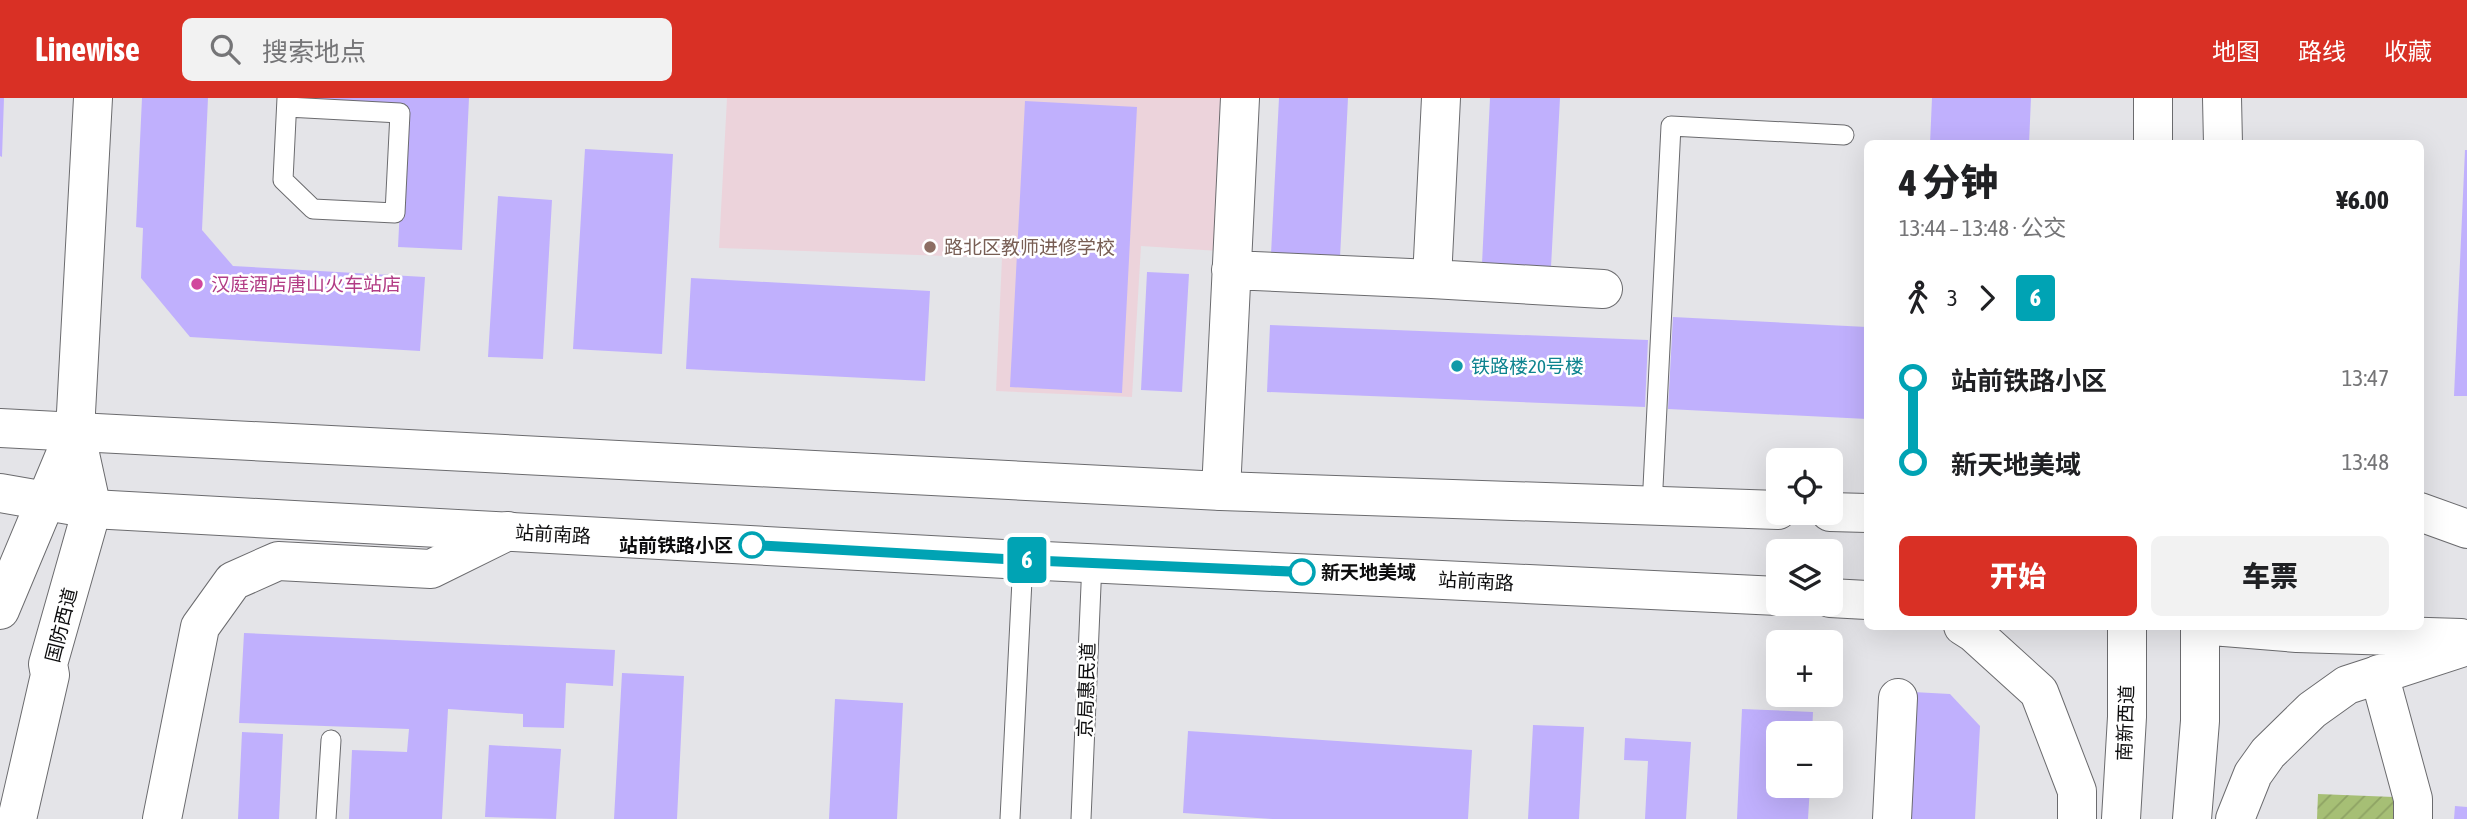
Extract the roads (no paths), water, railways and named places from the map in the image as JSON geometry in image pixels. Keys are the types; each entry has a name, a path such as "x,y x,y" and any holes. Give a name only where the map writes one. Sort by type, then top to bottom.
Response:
{"main road":[{"name":"国防西道","path":"17,819 50,675 48,664 92,509 75,431 93,98"},
{"path":"1221,491 1240,98"},
{"path":"1432,279 1441,98"},
{"path":"2153,98 2153,140"},
{"path":"2222,98 2223,140"},
{"path":"1231,270 1603,289"},
{"path":"0,428 1221,491 1766,510"},
{"name":"国防西道","path":"0,610 75,431"},
{"name":"站前南路","path":"0,493 92,509 1023,560 1766,595"},
{"path":"1843,512 1864,513"},
{"path":"2424,513 2467,529"},
{"path":"162,819 200,627 233,581 278,561 431,569 508,531"},
{"path":"2424,540 2467,543"},
{"path":"1843,599 1864,600"},
{"path":"1969,630 2039,692 2077,790 2077,819"},
{"name":"南新西道","path":"2121,819 2127,717 2127,630"},
{"path":"2192,819 2200,721 2200,630"},
{"path":"2261,630 2467,638"},
{"path":"2235,819 2253,774 2268,753 2312,710 2347,685 2467,646"},
{"path":"2379,674 2413,799 2413,819"},
{"path":"1892,819 1898,698"}],"lane":[{"path":"287,103 400,113 395,214 313,209 283,180 287,103"},
{"path":"1651,507 1671,126 1844,135"},
{"path":"1010,819 1023,560"},
{"name":"京局惠民道","path":"1081,819 1092,562"},
{"path":"326,819 331,740"}],"place":[{"name":"路北区教师进修学校","path":"930,247"},
{"name":"汉庭酒店唐山火车站店","path":"197,284"},
{"name":"铁路楼20号楼","path":"1457,366"},
{"name":"站前铁路小区","path":"752,545"},
{"name":"新天地美域","path":"1302,572"}]}
